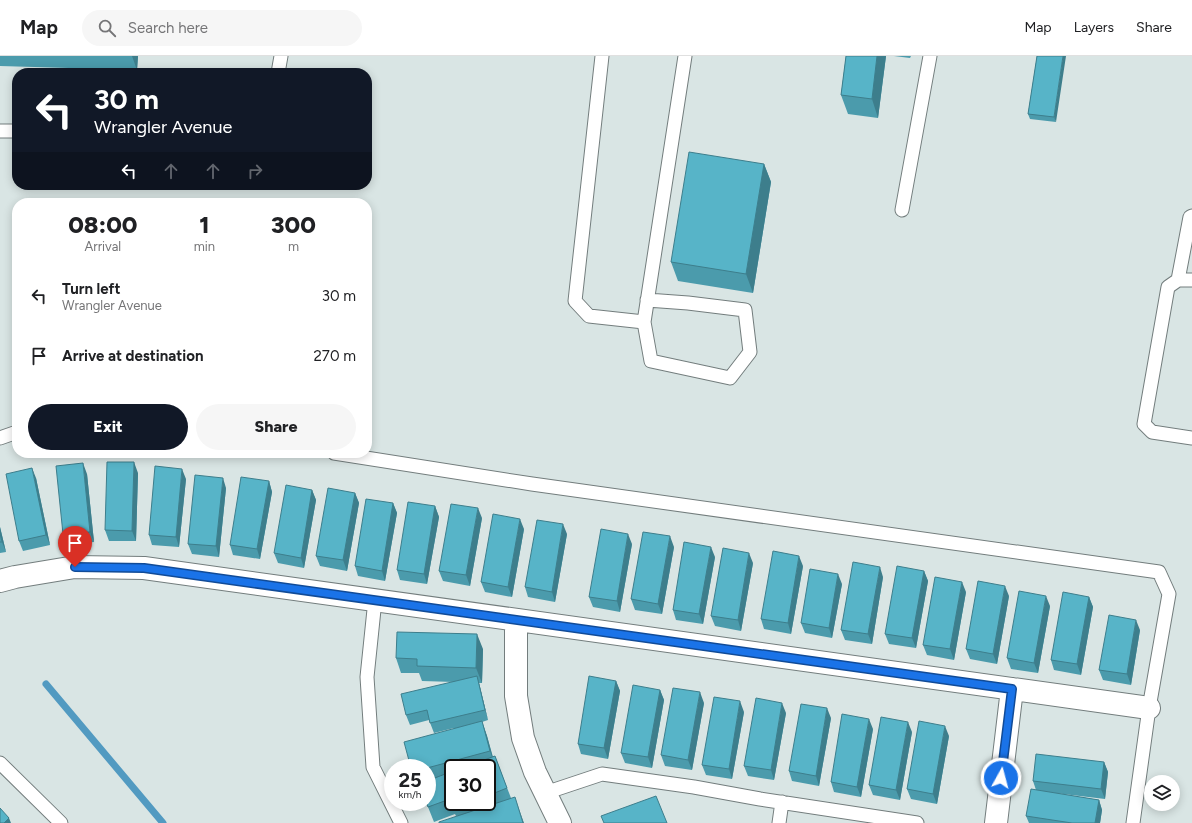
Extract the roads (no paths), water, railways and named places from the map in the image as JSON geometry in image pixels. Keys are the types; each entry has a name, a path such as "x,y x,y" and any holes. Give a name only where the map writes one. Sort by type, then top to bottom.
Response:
{"street":[{"path":"0,582 14,577 75,567 144,568 1150,708"},
{"path":"516,620 516,696 523,738 535,772 560,823"},
{"path":"996,823 1012,689"}],"lane":[{"path":"279,68 281,56"},
{"path":"602,56 575,301 589,316 644,322"},
{"path":"647,300 745,310 750,352 730,378 651,361 644,322 647,300 685,56"},
{"path":"902,210 930,56"},
{"path":"0,131 12,131"},
{"path":"1178,280 1190,217 1192,216"},
{"path":"1192,280 1178,280 1168,288 1144,424 1152,432 1192,438"},
{"path":"0,438 12,434"},
{"path":"366,458 532,484 1159,572 1169,594 1133,823"},
{"path":"375,600 367,677 373,767 401,823"},
{"path":"0,763 61,823"},
{"path":"545,793 602,774 694,787 917,823"},
{"path":"780,823 782,802"}],"waterway":[{"path":"46,684 163,823"}]}
